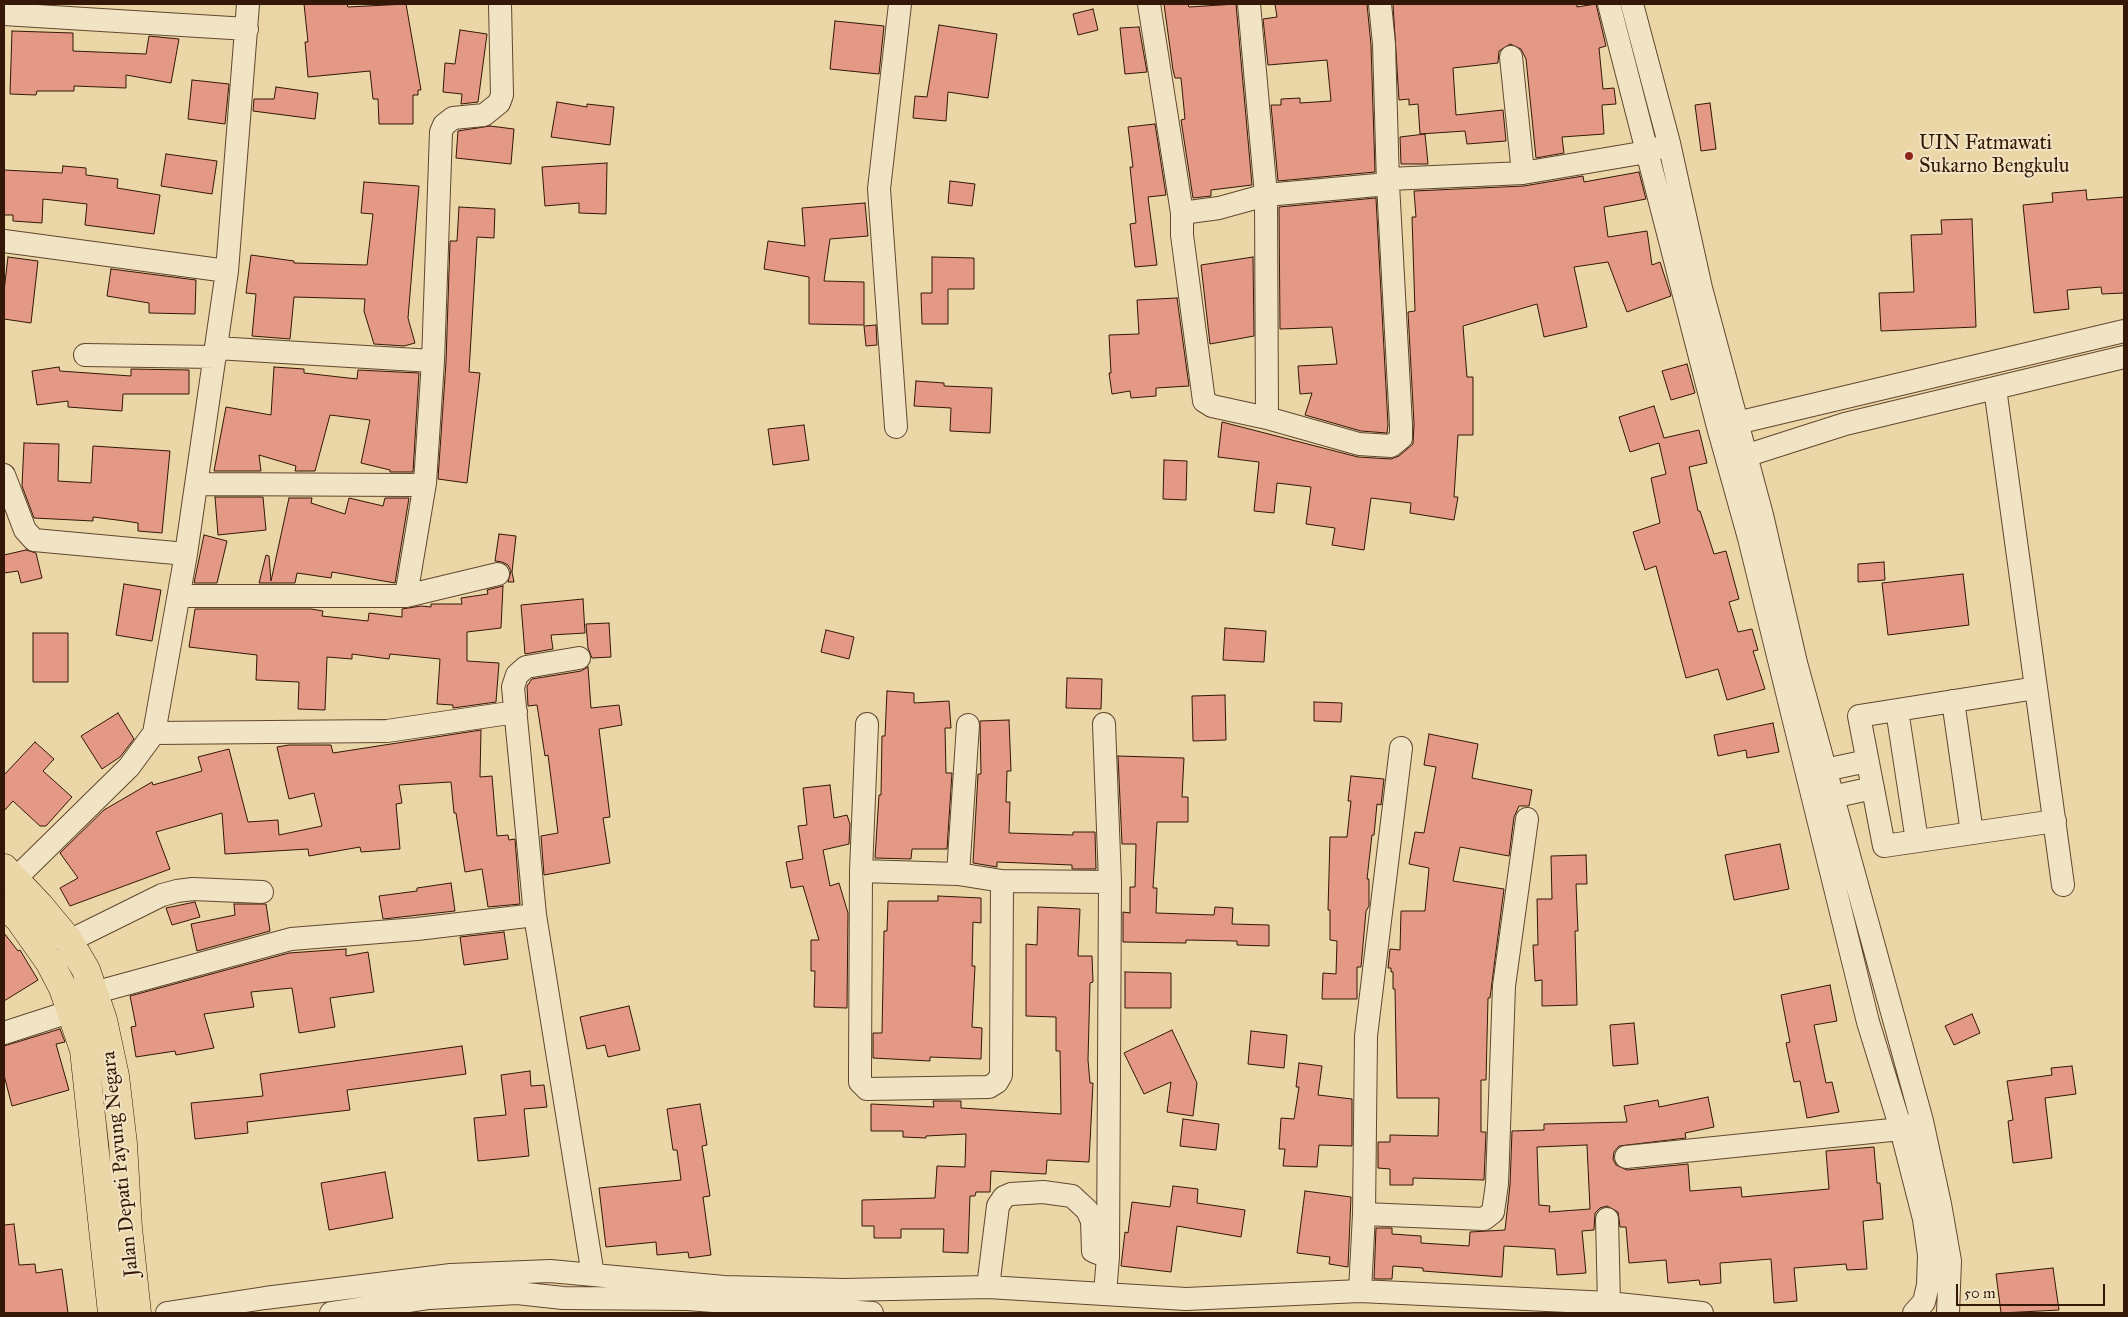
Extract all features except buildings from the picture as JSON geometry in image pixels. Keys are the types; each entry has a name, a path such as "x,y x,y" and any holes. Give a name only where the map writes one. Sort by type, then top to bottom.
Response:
{"highway":[{"name":"Jalan Depati Payung Negara","path":"10,874 69,941 86,970 103,1020 115,1076 123,1144 137,1313"},
{"name":"Jalan Depati Payung Negara","path":"4,904 23,924 50,963 64,988 84,1050 112,1313"}],"street":[{"path":"10,874 128,767 154,733 186,554 227,271 248,4"},
{"path":"406,596 425,483 433,361 441,132 444,125 453,118 484,115 500,103 502,94 500,4"},
{"path":"896,428 879,188 900,4"},
{"path":"1149,4 1182,213 1182,235 1204,400 1212,406 1267,418 1359,444 1391,446 1401,438 1384,44 1380,4"},
{"path":"1249,4 1266,195 1267,418"},
{"path":"1609,4 1647,152 1728,425 1746,456 1777,616 1868,1022 1900,1129 1924,1219 1929,1255 1928,1285 1924,1302 1914,1313"},
{"path":"1632,4 1668,143 1701,288 1749,538 1796,663 1922,1121 1950,1261 1948,1313"},
{"path":"4,14 247,29"},
{"path":"1511,58 1523,173"},
{"path":"1182,213 1219,208 1266,195 1389,181 1523,173 1647,152 1668,143"},
{"path":"4,241 227,271"},
{"path":"1728,425 2103,334 2124,331"},
{"path":"84,355 216,353 433,361"},
{"path":"1746,456 1866,419 2124,357"},
{"path":"1995,388 2064,885"},
{"path":"1860,394 1866,419"},
{"path":"4,475 25,530 34,540 186,554"},
{"path":"196,484 412,485 425,483"},
{"path":"179,596 406,596 498,574"},
{"path":"579,658 536,665 520,671 513,687 534,915 593,1275"},
{"path":"2036,688 1858,716 1884,846 2054,821"},
{"path":"1953,701 1972,833"},
{"path":"1898,710 1917,841"},
{"path":"154,733 387,731 516,712"},
{"path":"868,724 861,870 860,1076 860,1082 867,1088 989,1087 996,1082 1000,1074 1002,881"},
{"path":"1104,724 1110,882 1108,1257 1105,1294"},
{"path":"958,874 968,725"},
{"path":"1360,1291 1364,1214 1366,1036 1401,748"},
{"path":"1824,770 1867,761"},
{"path":"1832,797 1872,788"},
{"path":"1364,1214 1484,1219 1493,1212 1497,1184 1504,986 1527,819"},
{"path":"861,870 958,874 1002,881 1110,882"},
{"path":"69,941 162,895 177,891 193,889 262,892"},
{"path":"93,993 291,939 416,929 534,915"},
{"path":"4,1033 72,1011"},
{"path":"1626,1157 1900,1129 1922,1121"},
{"path":"988,1287 998,1206 1001,1200 1012,1194 1043,1192 1072,1196 1087,1210 1092,1221 1093,1251 1108,1257"},
{"path":"1607,1219 1609,1303"},
{"path":"167,1313 265,1298 451,1275 550,1271 724,1287 844,1290 988,1287 1105,1294 1136,1306 1186,1299 1360,1291 1609,1303 1702,1313"},
{"path":"331,1313 429,1298 563,1305 687,1300 872,1313"}],"place":[{"name":"UIN Fatmawati Sukarno Bengkulu","path":"1909,156"}]}
